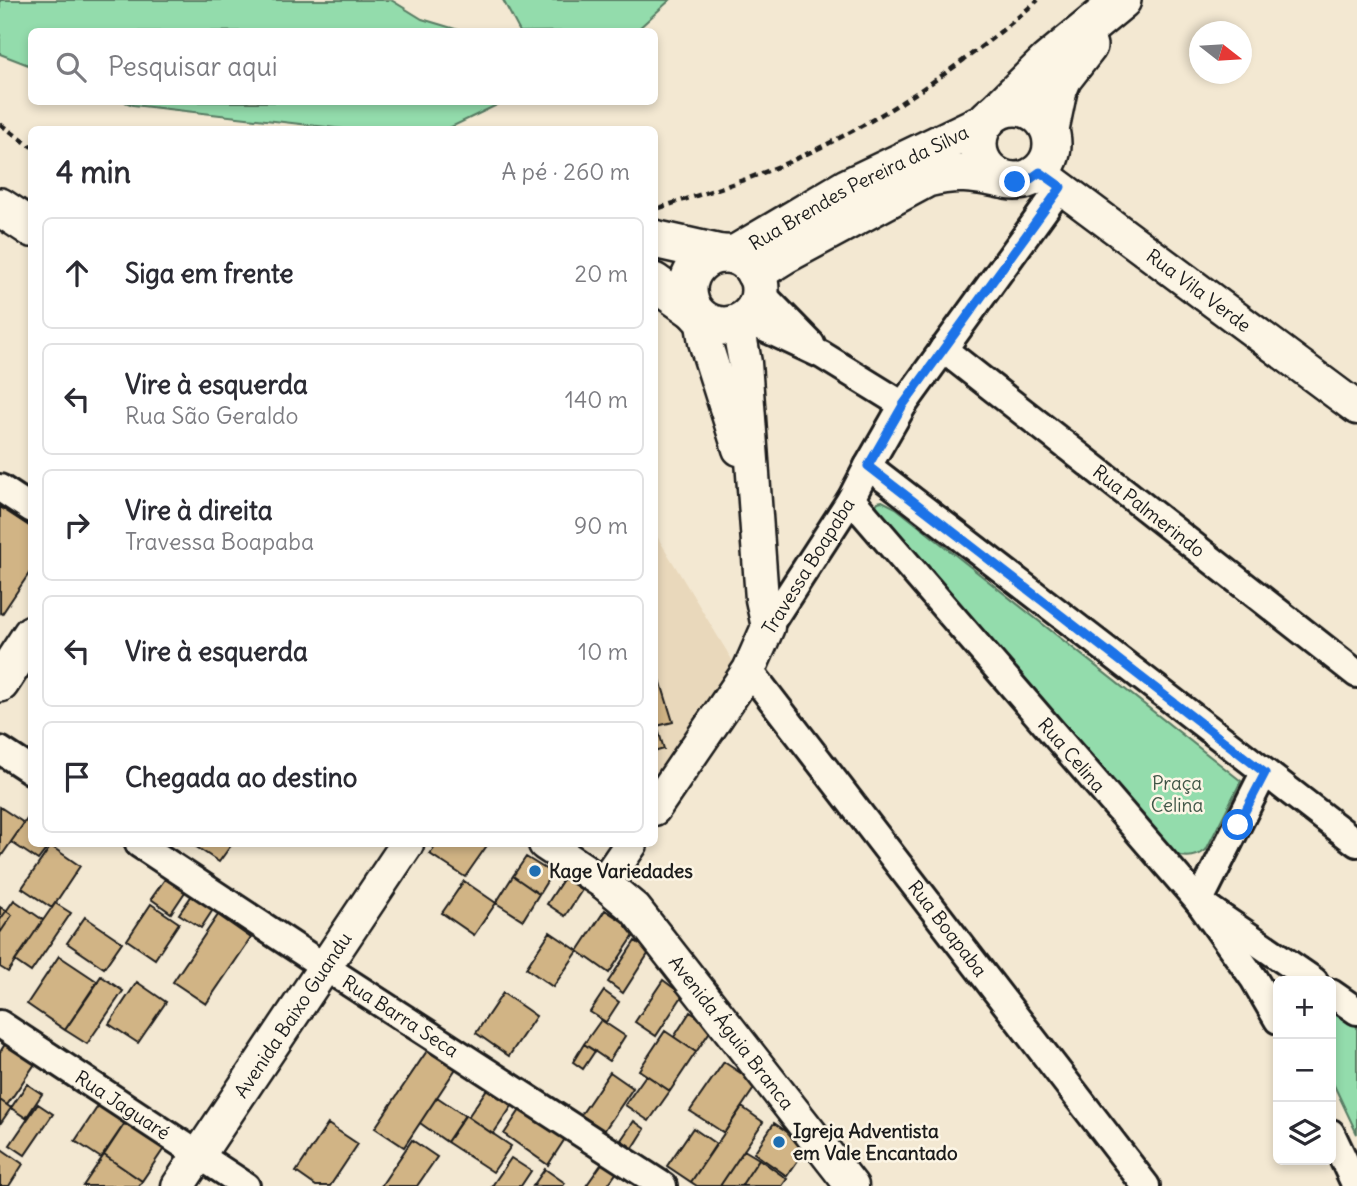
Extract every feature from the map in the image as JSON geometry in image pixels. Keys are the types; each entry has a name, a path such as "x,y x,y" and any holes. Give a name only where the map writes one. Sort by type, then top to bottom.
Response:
{"main road":[{"name":"Rua Brendes Pereira da Silva","path":"742,295 847,187 991,117 1047,62 1123,0"},
{"name":"Rua Brendes Pereira da Silva","path":"1050,129 1063,78 1123,0"},
{"path":"1012,106 1027,108 1041,116 1050,129 1053,144 1050,159 1051,179 1015,182 1001,179 987,169 979,155 978,138 991,117 1012,106"},
{"name":"Rua Brendes Pereira da Silva","path":"742,295 784,255 928,178 961,173 1001,179"},
{"path":"0,191 28,204"},
{"path":"0,207 28,225"},
{"path":"658,242 742,295"},
{"path":"697,314 688,295 689,280 696,267 708,258 742,295"},
{"path":"658,285 712,325 725,327 742,295"},
{"path":"0,683 28,640"}],"street":[{"name":"Travessa Boapaba","path":"658,803 749,670 768,626 851,499 903,405 943,349 1051,179"},
{"name":"Rua Vila Verde","path":"1051,179 1357,408"},
{"path":"742,295 822,355 903,405"},
{"path":"742,295 754,497 762,598 768,626"},
{"path":"697,314 754,497"},
{"name":"Rua Palmerindo","path":"943,349 1357,674"},
{"path":"868,466 1357,843"},
{"path":"0,488 28,506"},
{"name":"Rua Celina","path":"851,499 1199,902 1254,979 1273,1011"},
{"name":"Rua Boapaba","path":"749,670 1146,1186"},
{"path":"0,750 28,768"},
{"path":"1265,773 1199,902 1307,976"},
{"name":"Rua Barra Seca","path":"144,847 663,1186"},
{"name":"Avenida Baixo Guandu","path":"178,1186 405,847"},
{"name":"Avenida Águia Branca","path":"550,847 604,883 635,909 852,1186"},
{"path":"604,883 629,847"},
{"path":"1336,996 1357,1011"},
{"name":"Rua Jaguaré","path":"0,1024 246,1186"},
{"path":"1336,1144 1356,1186"}],"path":[{"path":"658,208 795,159 859,126 961,62 1038,0"},
{"path":"0,124 28,144"}],"shaded area":[{"path":"658,538 734,663 658,774"}],"green space":[{"path":"0,0 391,0 422,19 452,28 28,28 28,65 0,54"},
{"path":"503,0 670,0 639,28 518,28"},
{"path":"133,105 497,105 453,126 318,126"},
{"name":"Praça Celina","path":"882,501 896,508 1241,781 1206,850 1189,857 1171,853 878,519 876,505"},
{"path":"1336,1010 1357,1025 1357,1134 1336,1090"}],"building":[{"path":"0,507 28,525 28,575 2,614"},
{"path":"658,673 673,722 658,726"},
{"path":"658,729 664,749 658,751"},
{"path":"0,807 24,823 0,858"},
{"path":"28,818 28,847 48,847 38,860 11,842"},
{"path":"50,847 80,866 52,908 22,888"},
{"path":"196,847 230,847 219,862"},
{"path":"435,847 486,847 465,877 430,854"},
{"path":"526,857 552,873 539,894 513,876"},
{"path":"513,876 539,894 523,920 496,903"},
{"path":"564,878 582,890 565,916 547,904"},
{"path":"165,879 185,892 171,913 151,899"},
{"path":"464,881 496,903 474,935 442,913"},
{"path":"197,888 218,902 201,928 179,914"},
{"path":"14,900 43,920 8,972 0,967 0,920"},
{"path":"55,903 71,913 31,972 15,961"},
{"path":"151,904 179,923 155,959 127,940"},
{"path":"0,907 12,915 0,933"},
{"path":"605,910 637,931 609,973 578,951"},
{"path":"218,915 251,938 206,1004 173,982"},
{"path":"85,917 122,942 104,968 67,943"},
{"path":"550,932 578,951 553,987 526,968"},
{"path":"635,941 650,951 623,993 608,982"},
{"path":"59,956 98,982 65,1030 27,1004"},
{"path":"101,976 123,991 87,1044 65,1030"},
{"path":"663,980 683,995 656,1036 635,1022"},
{"path":"137,982 166,1002 138,1043 109,1024"},
{"path":"604,991 619,1002 606,1022 590,1012"},
{"path":"503,993 536,1016 509,1056 476,1033"},
{"path":"690,1012 713,1027 696,1052 674,1037"},
{"path":"601,1020 625,1036 609,1061 584,1044"},
{"path":"665,1031 696,1052 670,1091 639,1070"},
{"path":"11,1035 41,1055 7,1105 0,1100 0,1052"},
{"path":"584,1044 595,1051 583,1069 573,1062"},
{"path":"429,1048 457,1067 404,1147 375,1128"},
{"path":"724,1062 757,1084 724,1133 690,1111"},
{"path":"610,1072 633,1088 604,1131 581,1115"},
{"path":"646,1075 670,1091 649,1121 625,1105"},
{"path":"27,1084 42,1094 26,1118 11,1108"},
{"path":"489,1086 514,1103 493,1134 468,1117"},
{"path":"104,1097 131,1114 101,1158 75,1141"},
{"path":"437,1097 465,1116 447,1142 420,1123"},
{"path":"0,1100 11,1108 0,1124"},
{"path":"526,1101 570,1131 548,1165 504,1134"},
{"path":"38,1104 53,1114 25,1155 10,1145"},
{"path":"742,1107 763,1122 720,1186 697,1186 691,1182"},
{"path":"131,1114 169,1141 142,1181 104,1155"},
{"path":"465,1115 511,1146 493,1172 447,1142"},
{"path":"634,1121 645,1129 633,1148 621,1140"},
{"path":"774,1123 808,1146 787,1176 754,1153"},
{"path":"328,1124 358,1144 330,1186 316,1186 296,1172"},
{"path":"693,1128 716,1144 691,1182 667,1166"},
{"path":"412,1140 437,1157 417,1186 381,1186"},
{"path":"0,1148 23,1164 9,1186 0,1186"},
{"path":"744,1150 759,1159 741,1186 720,1186"},
{"path":"104,1155 142,1181 139,1186 83,1186"},
{"path":"511,1158 531,1171 521,1186 492,1186"},
{"path":"759,1159 787,1179 782,1186 741,1186"},
{"path":"603,1162 617,1172 607,1186 586,1186"},
{"path":"545,1169 565,1183 563,1186 533,1186"}],"place":[{"name":"Kage Variedades","path":"535,871"},
{"name":"Igreja Adventista em Vale Encantado","path":"779,1142"}],"route":[{"path":"1015,182 1029,180 1040,172 1061,187 903,405 868,466 1265,773 1238,825"}]}
